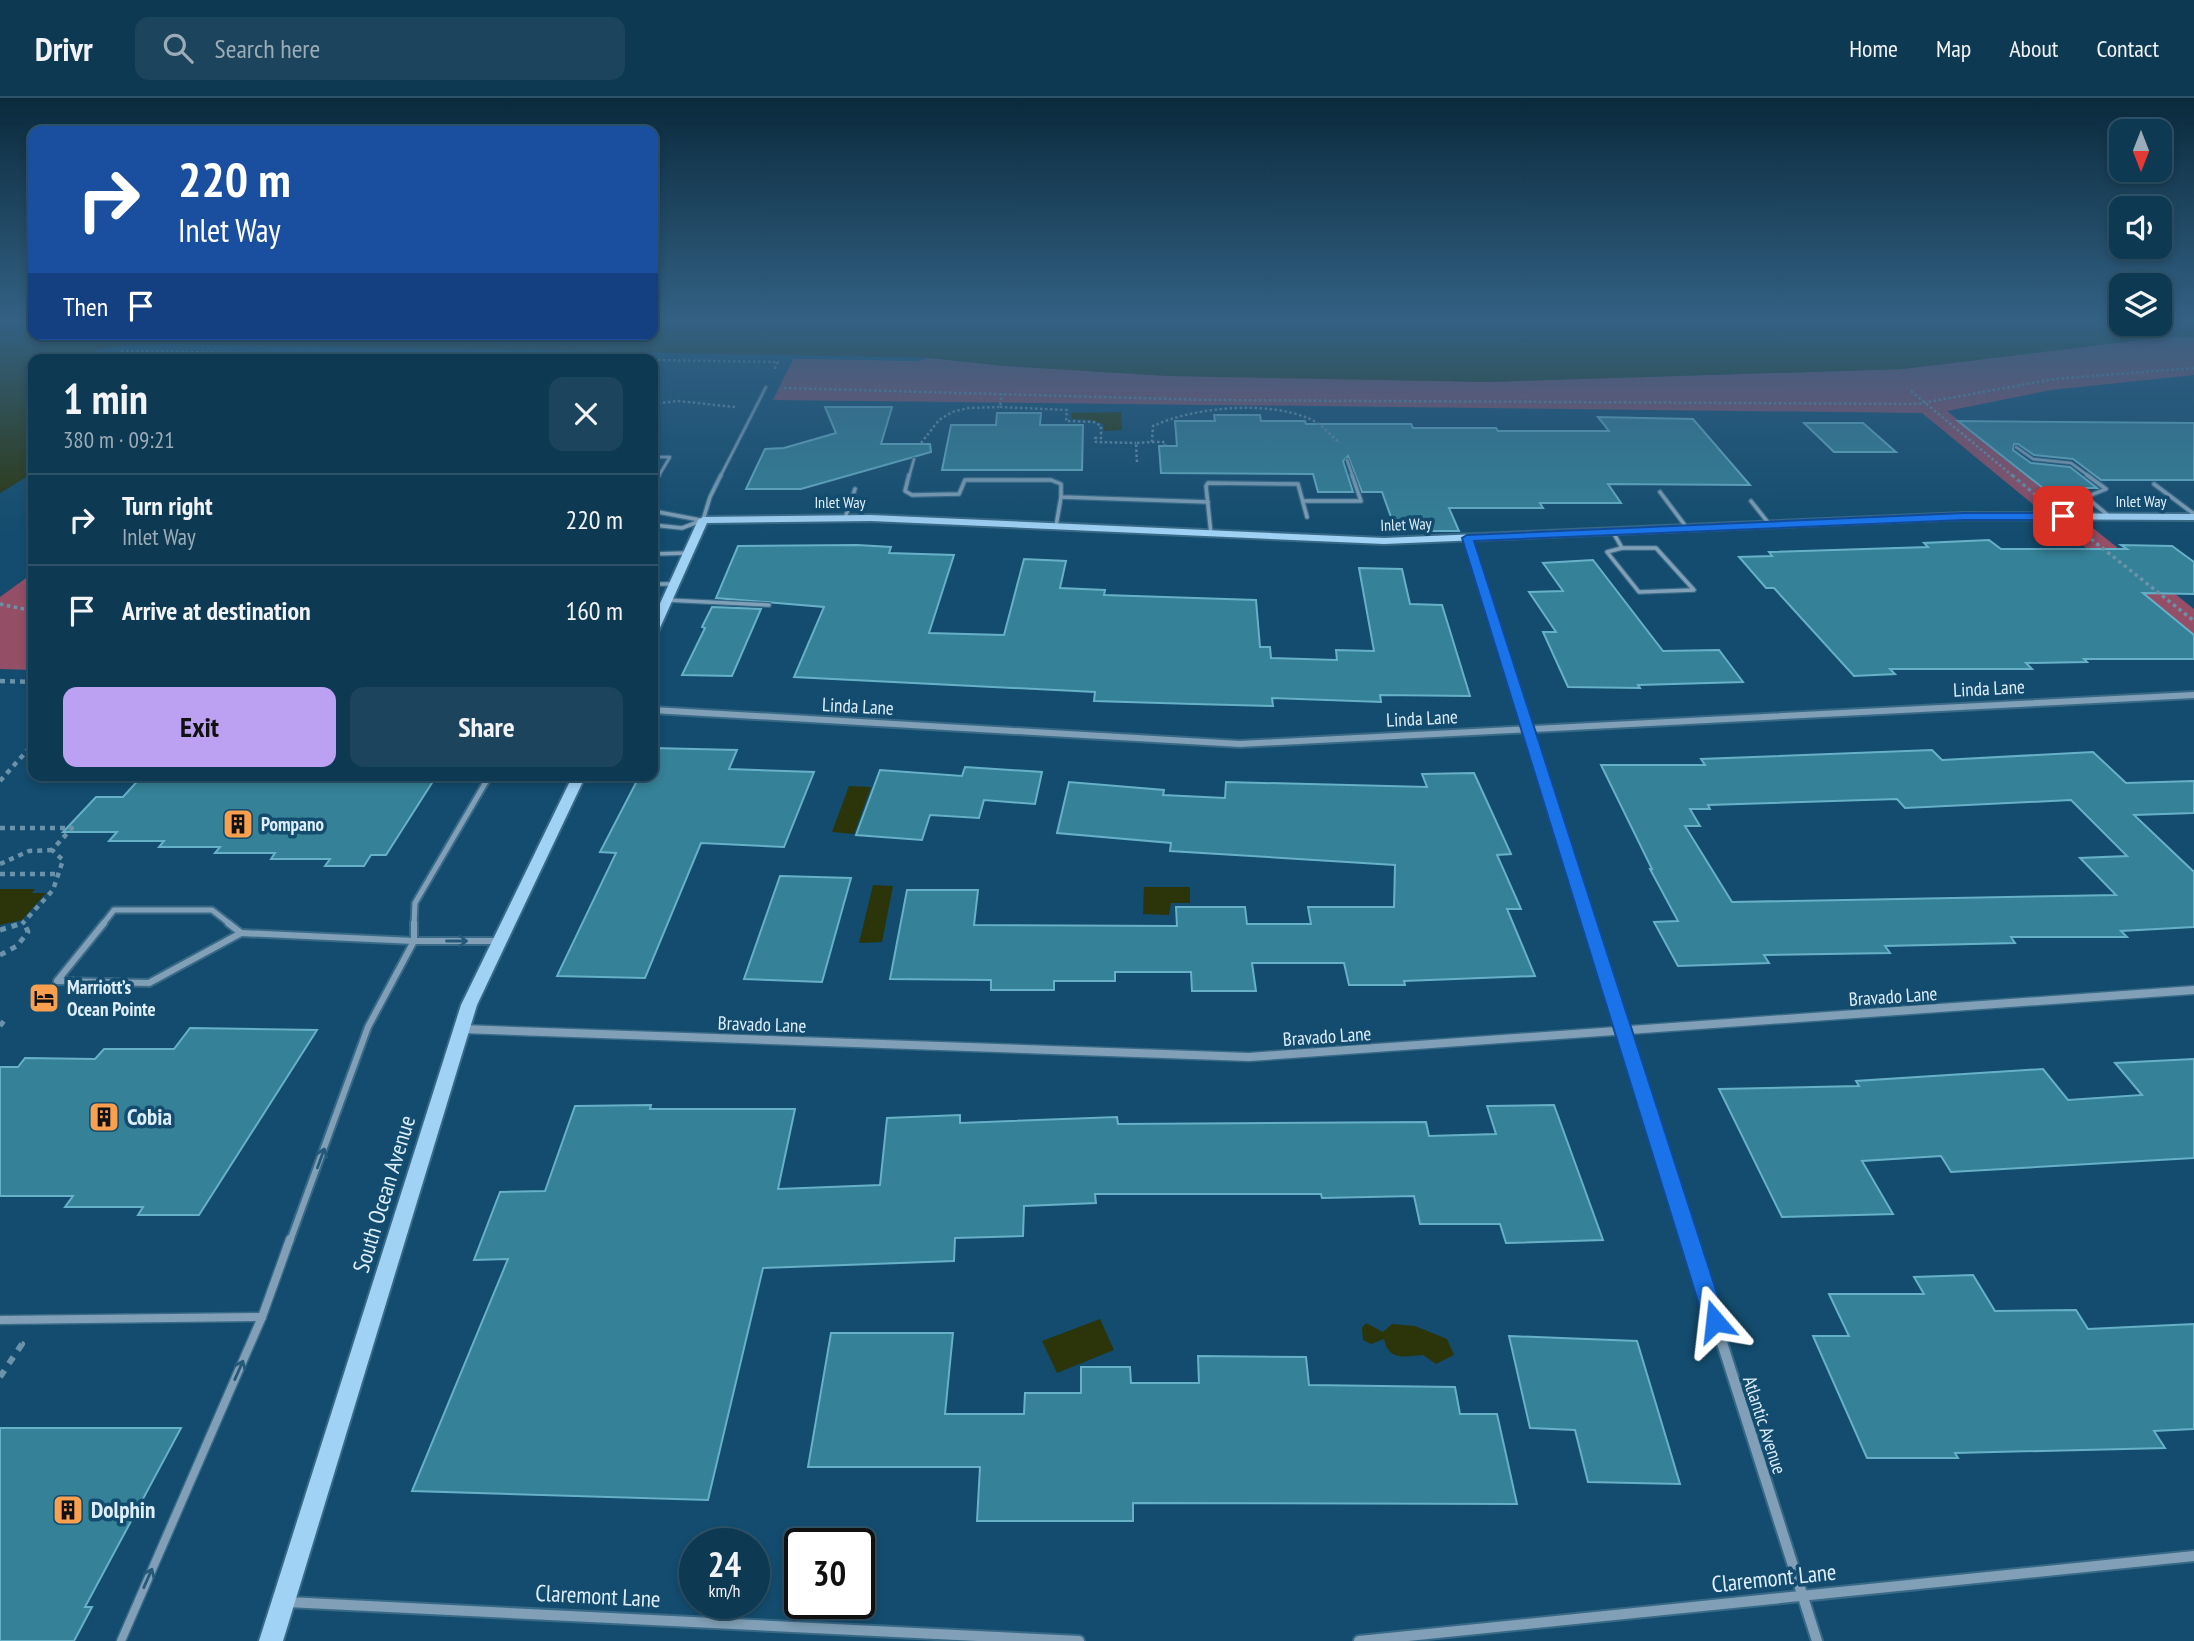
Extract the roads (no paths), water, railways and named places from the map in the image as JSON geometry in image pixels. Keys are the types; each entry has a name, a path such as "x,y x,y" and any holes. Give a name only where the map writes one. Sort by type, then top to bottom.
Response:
{"street":[{"name":"Inlet Way","path":"703,520 845,518 1384,541 1964,516 2194,515"},
{"path":"658,616 703,520"},
{"name":"Atlantic Avenue","path":"1467,538 1817,1641"},
{"name":"Linda Lane","path":"658,710 1240,744 2194,695"},
{"name":"South Ocean Avenue","path":"271,1641 469,1005 577,781"},
{"name":"Bravado Lane","path":"461,1029 1249,1057 2194,990"},
{"name":"Claremont Lane","path":"1359,1641 2194,1556"},
{"name":"Claremont Lane","path":"283,1601 1079,1641"}],"lane":[{"path":"703,520 710,497 763,392"},
{"path":"2017,447 2033,459 2071,463 2106,489 2086,497 2109,516"},
{"path":"658,457 670,457 658,477"},
{"path":"914,459 906,494 959,494 965,480 1051,480 1061,484 1056,526"},
{"path":"1303,501 1361,501 1347,460"},
{"path":"1211,534 1206,486 1216,482 1293,483 1300,487 1307,517"},
{"path":"2154,484 2194,515"},
{"path":"845,518 855,489"},
{"path":"1660,492 1687,528"},
{"path":"1061,497 1208,502"},
{"path":"1751,501 1770,525"},
{"path":"658,512 703,520"},
{"path":"658,526 682,528 703,520"},
{"path":"1613,532 1622,548"},
{"path":"1622,548 1656,548 1694,590 1639,592 1607,552 1622,548"},
{"path":"658,554 688,553"},
{"path":"658,584 673,584"},
{"path":"667,600 769,605"},
{"path":"121,1641 262,1317 368,1027 414,941 415,903 486,781"},
{"path":"241,933 212,910 114,910 57,981 149,983 241,933 414,941 500,941"},
{"path":"0,1320 262,1317"}],"place":[{"name":"Pompano","path":"238,824"},
{"name":"Marriott’s Ocean Pointe","path":"44,998"},
{"name":"Cobia","path":"104,1117"},
{"name":"Dolphin","path":"68,1510"}]}
